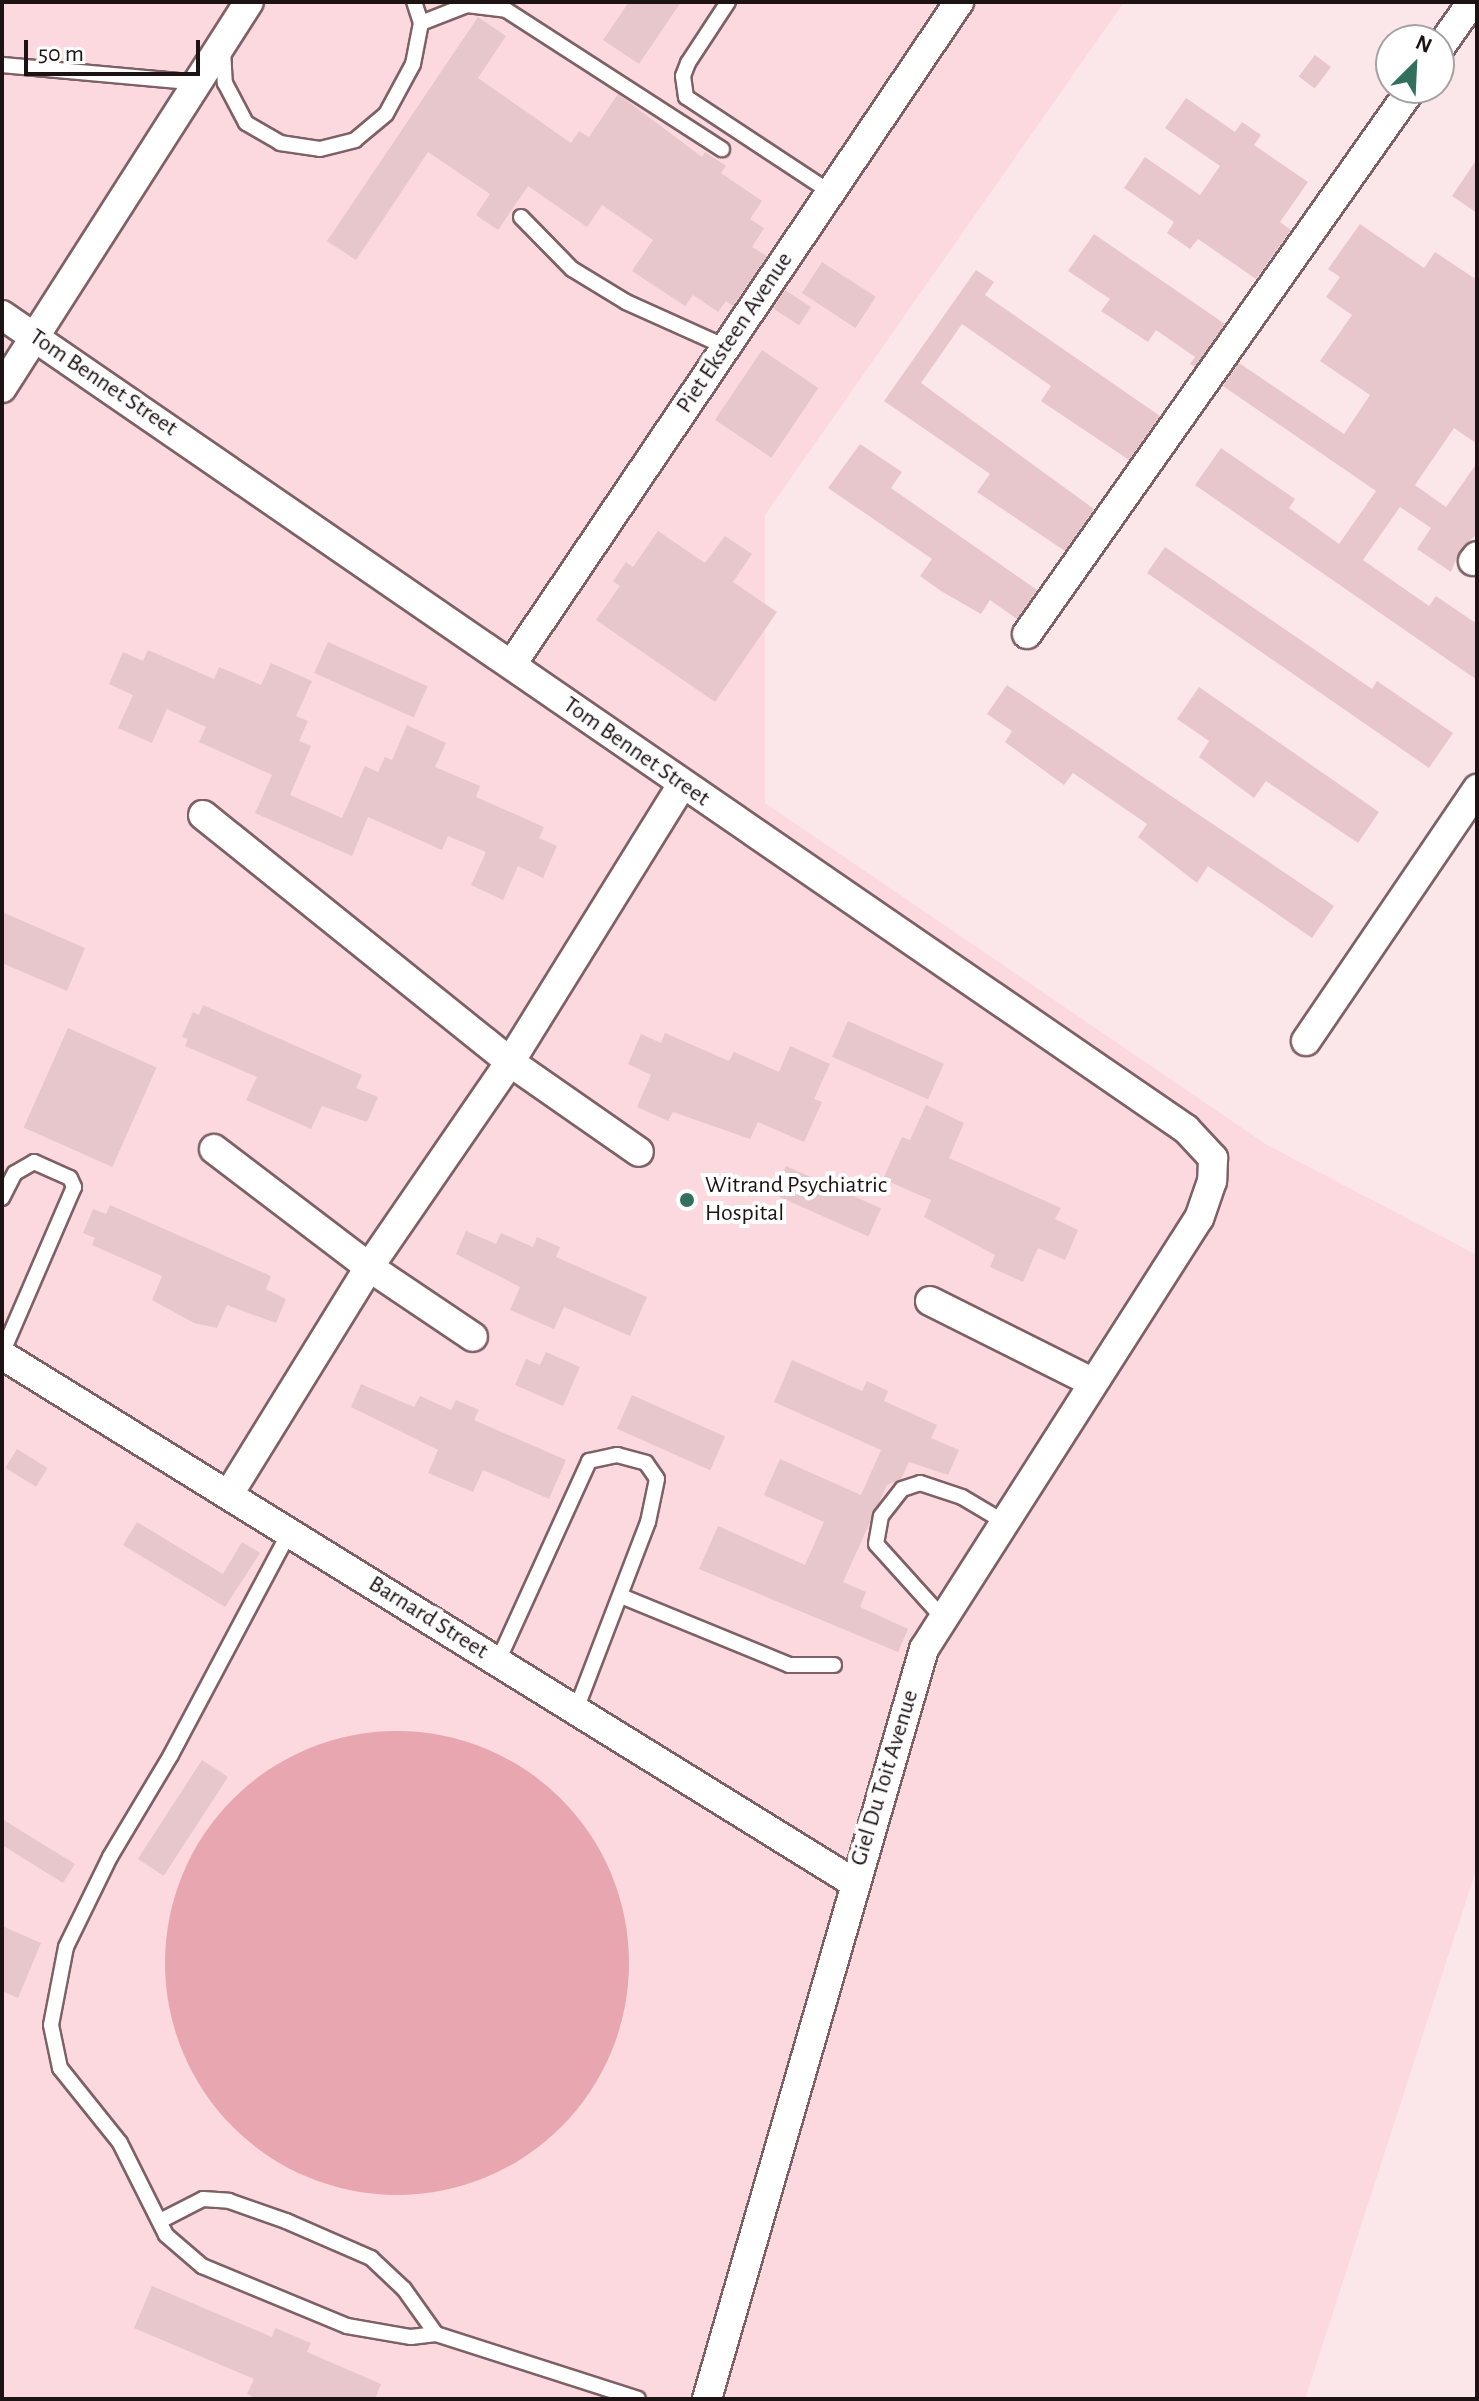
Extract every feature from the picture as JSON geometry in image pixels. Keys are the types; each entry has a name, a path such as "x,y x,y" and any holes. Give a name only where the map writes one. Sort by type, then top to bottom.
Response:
{"street":[{"path":"2,388 249,2"},
{"name":"Piet Eksteen Avenue","path":"512,664 959,2"},
{"path":"1455,26 1472,2"},
{"path":"1027,634 1401,104"},
{"name":"Tom Bennet Street","path":"2,315 1186,1129 1207,1148 1215,1167 1199,1218"},
{"path":"229,1494 369,1267 510,1062 682,785"},
{"path":"1306,1041 1477,789"},
{"path":"203,815 510,1062 639,1152"},
{"path":"214,1149 369,1267 473,1337"},
{"name":"Giel Du Toit Avenue","path":"707,2399 853,1882 924,1649 1199,1218"},
{"path":"930,1301 1092,1382"},
{"name":"Barnard Street","path":"2,1354 853,1882"}],"lane":[{"path":"223,44 225,83 246,123 280,143 320,149 355,140 386,114 413,64 421,23 414,2"},
{"path":"728,2 688,63 683,76 686,97 830,192"},
{"path":"421,23 467,5 506,10 722,149"},
{"path":"2,65 199,83"},
{"path":"521,217 541,243 572,269 626,302 726,347"},
{"path":"2,1198 15,1173 34,1162 70,1178 74,1187 2,1354"},
{"path":"498,1661 581,1471 603,1455 646,1463 657,1479 648,1522 576,1710"},
{"path":"942,1617 876,1544 881,1516 902,1489 920,1483 962,1497 1004,1522"},
{"path":"289,1533 110,1857 66,1947 51,2025 60,2068 120,2143 177,2250 202,2266 308,2313 385,2334 436,2334 638,2399"},
{"path":"621,1596 789,1665 834,1665"},
{"path":"160,2221 203,2199 229,2201 286,2221 371,2258 404,2289 436,2334"}],"shaded area":[{"name":"Witrand Psychiatric Hospital","path":"2,2 1124,2 765,515 765,803 1267,1145 1477,1255 1477,1867 1305,2399 2,2399"},
{"path":"397,1731 442,1735 486,1749 526,1770 561,1799 590,1834 611,1874 625,1918 629,1963 625,2008 611,2052 590,2092 561,2127 526,2156 486,2177 442,2191 397,2195 352,2191 308,2177 268,2156 233,2127 204,2092 183,2052 169,2008 165,1963 169,1918 183,1874 204,1834 233,1799 268,1770 308,1749 352,1735"}],"building":[{"path":"629,2 681,2 639,64 603,40"},
{"path":"478,17 506,36 478,78 571,143 579,131 589,137 618,94 702,157 705,152 726,166 721,173 762,201 750,219 764,228 752,247 767,256 733,306 726,301 718,312 693,295 685,306 632,271 653,240 602,205 587,227 528,186 498,230 476,215 490,194 428,152 356,260 327,241"},
{"path":"1315,55 1331,67 1315,89 1299,77"},
{"path":"1186,98 1235,132 1242,122 1261,135 1254,145 1308,182 1280,222 1291,230 1256,279 1198,239 1190,249 1167,233 1174,222 1124,188 1145,157 1200,195 1220,166 1165,128"},
{"path":"1477,159 1477,213 1452,196"},
{"path":"1360,224 1424,268 1435,252 1477,280 1477,444 1454,428 1415,485 1446,507 1477,463 1477,534 1460,550 1451,572 1417,549 1431,528 1400,507 1363,560 1429,606 1436,596 1477,624 1477,680 1195,485 1221,448 1295,499 1289,508 1339,544 1376,491 1223,386 1239,363 1344,434 1370,395 1320,361 1352,315 1326,297 1340,277 1328,269"},
{"path":"1094,234 1225,324 1195,367 1190,364 1195,357 1156,330 1148,342 1101,311 1110,299 1068,271"},
{"path":"822,262 876,297 856,328 802,293"},
{"path":"976,270 994,282 985,295 1160,416 1129,460 1041,401 1051,386 962,324 921,383 1094,509 1065,551 977,492 990,474 884,401"},
{"path":"785,290 811,307 799,325 773,308"},
{"path":"762,350 818,388 771,458 715,420"},
{"path":"860,444 902,472 891,488 1037,590 1017,619 990,600 981,614 941,591 920,576 932,559 828,488"},
{"path":"658,531 705,563 725,536 752,554 733,582 777,612 715,702 596,620 620,586 613,581 626,562 633,567"},
{"path":"1165,547 1372,689 1377,681 1453,733 1429,768 1147,573"},
{"path":"328,642 428,686 414,717 314,673"},
{"path":"148,650 214,679 219,667 261,685 271,663 312,681 296,716 308,721 299,741 311,746 290,795 342,818 365,766 378,772 385,757 392,760 407,725 446,743 435,767 480,786 476,797 544,827 539,838 557,846 543,878 518,866 503,900 471,885 486,852 448,836 442,850 368,817 352,856 255,813 272,775 199,742 206,727 167,709 152,743 118,728 133,695 109,684 123,652 143,661"},
{"path":"1007,685 1334,906 1312,938 1208,866 1197,883 1138,837 1147,824 1073,773 1064,785 1005,742 1012,731 987,714"},
{"path":"1199,687 1379,812 1358,843 1266,781 1254,798 1199,757 1209,741 1177,719"},
{"path":"2,912 85,948 67,991 2,963"},
{"path":"203,1005 362,1075 356,1088 378,1097 367,1122 322,1106 311,1129 246,1100 257,1077 185,1046 188,1039 182,1037 193,1012 199,1015"},
{"path":"848,1021 944,1064 928,1099 832,1057"},
{"path":"68,1028 157,1067 112,1167 24,1128"},
{"path":"665,1033 729,1061 734,1052 779,1072 790,1046 830,1064 814,1099 822,1102 804,1142 758,1122 750,1139 673,1112 668,1121 637,1107 651,1075 628,1064 641,1034 661,1043"},
{"path":"926,1105 964,1123 949,1158 1061,1208 1055,1219 1078,1230 1065,1260 1038,1248 1023,1282 990,1267 995,1255 924,1217 931,1200 883,1179 902,1137 910,1140"},
{"path":"786,1166 881,1208 868,1237 773,1194"},
{"path":"110,1205 271,1276 266,1289 286,1299 276,1323 227,1305 217,1328 194,1323 152,1300 162,1276 92,1245 95,1238 83,1233 93,1209 106,1214"},
{"path":"466,1231 496,1244 501,1233 533,1247 537,1237 560,1247 556,1257 647,1297 630,1336 564,1307 554,1329 510,1310 520,1287 456,1254"},
{"path":"546,1352 580,1367 563,1406 515,1385 526,1359 540,1365"},
{"path":"792,1360 862,1391 867,1381 888,1391 884,1401 937,1425 931,1438 959,1450 948,1475 909,1462 901,1479 887,1485 843,1582 866,1592 860,1607 908,1629 898,1652 699,1569 718,1526 805,1565 824,1522 764,1495 780,1459 861,1495 881,1450 774,1402"},
{"path":"361,1384 414,1407 420,1396 451,1410 456,1400 479,1410 474,1420 566,1460 549,1499 483,1470 473,1492 428,1473 438,1450 351,1407"},
{"path":"632,1395 725,1436 710,1470 617,1429"},
{"path":"17,1449 48,1468 36,1487 5,1468"},
{"path":"137,1522 223,1574 242,1542 260,1553 225,1607 123,1545"},
{"path":"202,1760 228,1777 164,1876 138,1859"},
{"path":"2,1819 75,1864 63,1883 2,1845"},
{"path":"2,1926 41,1943 18,1998 2,1991"},
{"path":"152,2286 272,2337 275,2328 311,2343 307,2352 381,2384 375,2399 257,2399 247,2394 254,2379 134,2328"}],"place":[{"name":"Witrand Psychiatric Hospital","path":"687,1200"}]}
